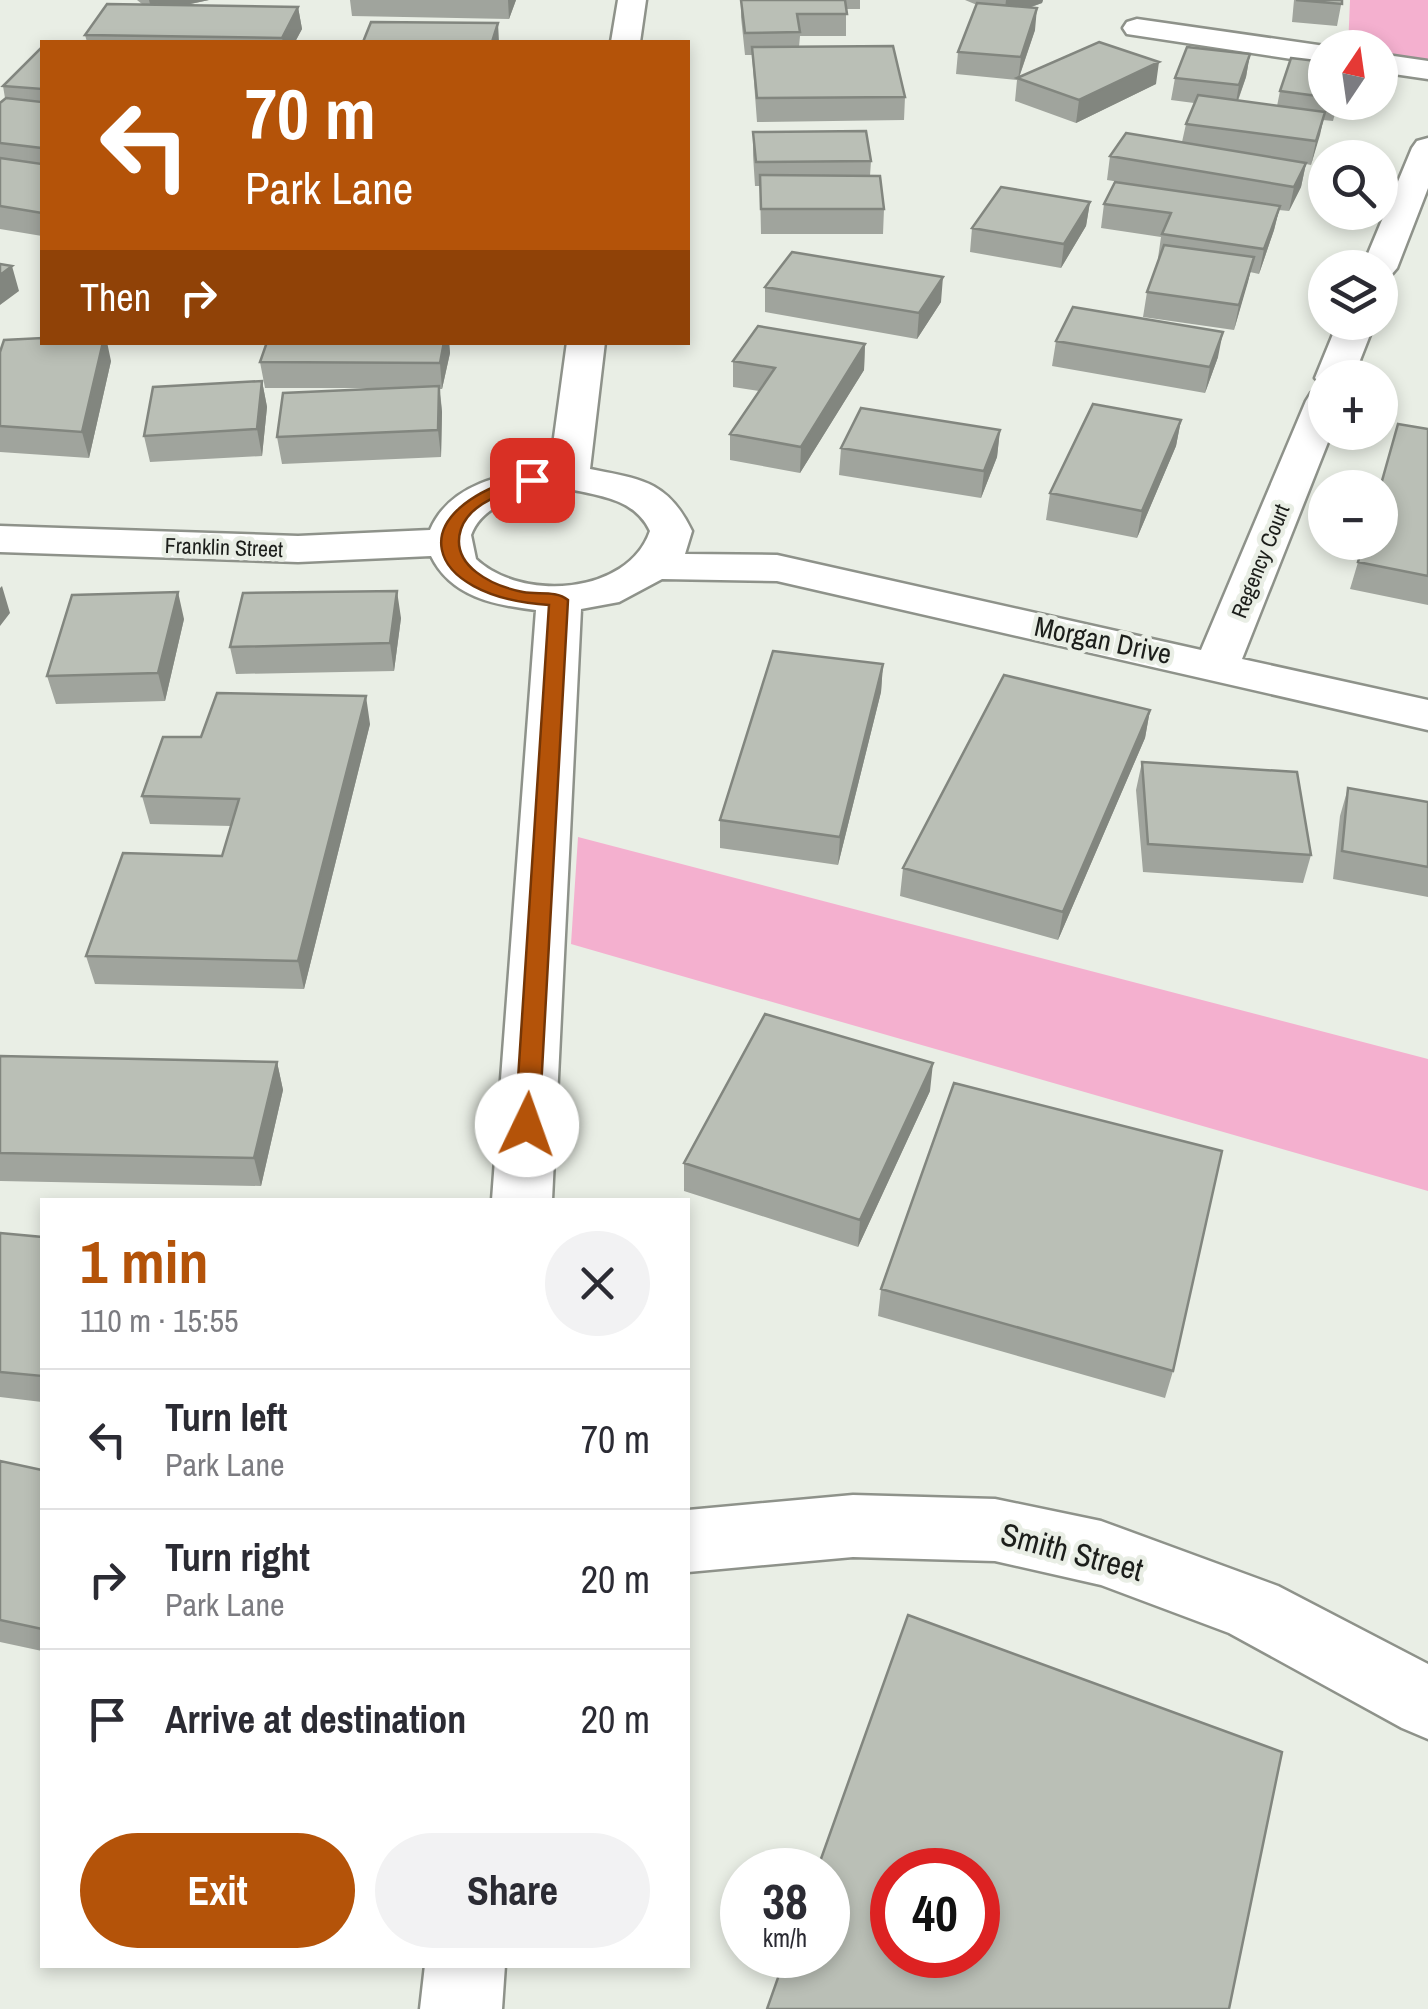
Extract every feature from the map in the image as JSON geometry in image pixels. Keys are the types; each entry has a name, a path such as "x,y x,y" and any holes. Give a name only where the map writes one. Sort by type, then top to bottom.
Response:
{"street":[{"path":"626,40 632,0"},
{"path":"1138,28 1308,53"},
{"path":"1398,66 1428,70"},
{"path":"1386,250 1428,148"},
{"path":"569,477 586,345"},
{"name":"Regency Court","path":"1217,666 1308,442"},
{"path":"569,477 604,480 635,490 658,506 670,525 670,546 657,566 632,584 598,596 558,600 524,598 493,590 454,560 449,542 455,521 473,503 500,488 569,477"},
{"name":"Morgan Drive","path":"658,506 777,568"},
{"name":"Franklin Street","path":"0,539 298,549 449,542"},
{"name":"Morgan Drive","path":"657,566 777,568 1428,715"},
{"path":"522,1198 558,600"},
{"name":"Smith Street","path":"690,1541 853,1526 1012,1534 1101,1553 1253,1609 1428,1703"},
{"path":"461,2009 465,1968"}],"shaded area":[{"path":"1350,0 1428,0 1428,62 1398,63 1398,30 1349,30"},
{"path":"578,837 1428,1059 1428,1191 571,944"}],"building":[{"path":"741,0 845,0 847,14 797,14 800,32 745,33"},
{"path":"1296,0 1342,0 1342,4"},
{"path":"977,3 1037,8 1021,57 958,52"},
{"path":"107,4 298,7 282,38 85,35"},
{"path":"371,22 498,23 493,40 364,40"},
{"path":"1099,42 1159,62 1079,100 1017,78"},
{"path":"893,46 905,97 757,98 752,47"},
{"path":"1187,47 1250,54 1239,85 1175,78"},
{"path":"40,49 40,89 3,86"},
{"path":"1291,58 1308,60 1308,95 1280,91"},
{"path":"1198,95 1308,110 1308,120 1323,120 1316,140 1186,124"},
{"path":"6,98 40,102 40,148 0,143 0,103"},
{"path":"866,131 871,161 756,162 753,132"},
{"path":"1126,133 1306,163 1294,187 1110,156"},
{"path":"0,158 40,164 40,213 0,206"},
{"path":"760,175 880,176 884,209 761,209"},
{"path":"1115,182 1280,206 1264,249 1162,234 1171,213 1104,204"},
{"path":"1001,187 1090,202 1064,244 972,228"},
{"path":"1164,245 1254,257 1239,305 1147,292"},
{"path":"792,252 943,277 919,313 765,287"},
{"path":"0,264 12,266 0,275"},
{"path":"1073,307 1223,332 1210,367 1056,341"},
{"path":"758,326 865,344 801,447 730,434 775,368 733,361"},
{"path":"40,338 40,345 102,345 82,432 0,426 0,352 4,340"},
{"path":"266,345 443,345 440,363 260,362"},
{"path":"262,381 257,429 144,436 153,387"},
{"path":"439,386 438,430 277,437 283,393"},
{"path":"1093,404 1181,420 1142,511 1050,493"},
{"path":"861,408 1000,430 984,471 841,448"},
{"path":"1398,424 1428,429 1428,576 1358,562 1398,560 1398,470 1385,470 1391,450 1398,450"},
{"path":"397,591 390,643 230,647 243,593"},
{"path":"178,592 158,673 47,676 72,595"},
{"path":"773,651 883,664 840,837 720,820"},
{"path":"1004,675 1150,710 1063,912 903,868"},
{"path":"217,693 366,696 298,961 86,956 123,853 222,856 239,799 142,796 163,737 201,737"},
{"path":"1142,762 1297,772 1311,855 1148,844"},
{"path":"1348,788 1428,802 1428,867 1342,851"},
{"path":"765,1014 933,1063 860,1220 684,1163"},
{"path":"0,1056 277,1062 254,1158 0,1153"},
{"path":"954,1083 1222,1151 1173,1371 881,1289"},
{"path":"0,1233 40,1237 40,1376 0,1372"},
{"path":"0,1461 40,1470 40,1629 0,1620"},
{"path":"908,1615 1282,1752 1229,2009 767,2009 778,1978 850,1978 850,1848 825,1848"}],"route":[{"path":"527,1125 558,600 524,598 493,590 454,560 449,542 455,521 473,503 500,488 532,480"}]}
